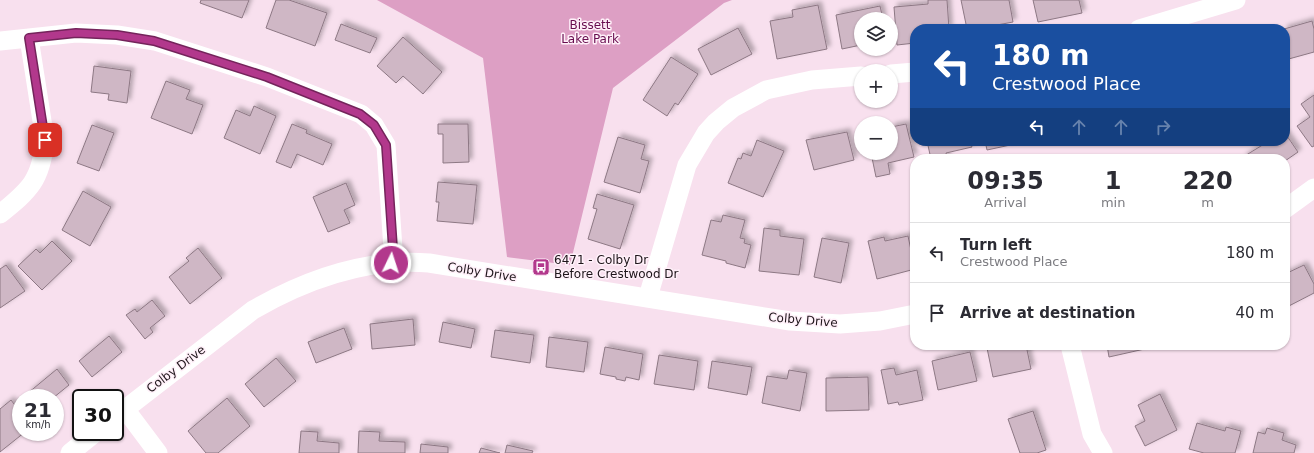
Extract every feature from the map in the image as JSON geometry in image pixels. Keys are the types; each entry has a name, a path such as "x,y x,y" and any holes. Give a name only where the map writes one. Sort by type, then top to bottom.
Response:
{"street":[{"path":"1156,24 1236,0"},
{"path":"0,41 76,33 117,35 154,41 267,77 360,114 374,125 386,145 393,249 391,263"},
{"path":"0,214 25,194 34,182 44,156 45,140 29,38"},
{"path":"898,73 910,72"},
{"path":"648,297 687,165 706,133 716,122 733,108 766,90 812,80 854,77"},
{"path":"1290,206 1314,188"},
{"path":"1290,209 1314,204"},
{"name":"Colby Drive","path":"124,410 253,310 298,286 340,273 391,263 429,263 790,321 840,324 880,321 910,315"},
{"path":"1071,350 1092,434 1102,453"},
{"path":"124,417 158,453"},
{"path":"70,453 85,441"}],"green space":[{"name":"Bissett Lake Park","path":"377,0 732,0 724,3 613,88 570,265 507,257 483,58"}],"building":[{"path":"201,0 249,0 242,18 200,3"},
{"path":"276,0 289,0 327,13 315,46 266,28"},
{"path":"928,0 947,0 949,24 910,24 910,44 898,45 898,12 894,12 894,7 928,4"},
{"path":"961,0 1009,0 1013,22 1002,24 966,24"},
{"path":"1033,0 1079,0 1082,13 1038,22"},
{"path":"818,5 827,49 777,59 770,21 793,17 792,10"},
{"path":"880,6 881,12 854,12 854,46 842,49 836,15"},
{"path":"1312,21 1314,29 1314,52 1290,59 1290,27"},
{"path":"341,24 377,38 370,53 335,40"},
{"path":"738,28 752,54 711,75 698,49"},
{"path":"403,37 442,72 423,94 403,76 396,83 377,66"},
{"path":"671,57 698,74 678,105 675,103 667,116 643,100"},
{"path":"94,66 131,71 127,103 108,100 109,94 91,92"},
{"path":"166,81 190,90 186,99 203,105 192,134 151,118"},
{"path":"1314,95 1314,146 1312,147 1297,126 1310,117 1301,104"},
{"path":"254,106 276,116 260,154 224,138 236,110 250,116"},
{"path":"292,124 307,130 306,133 332,144 323,165 297,154 291,168 276,162"},
{"path":"438,124 468,124 469,162 443,163 443,134 438,134"},
{"path":"906,124 910,146 911,146 913,154 910,154 910,158 888,163 890,174 876,177 872,160 898,160 898,126"},
{"path":"92,125 114,133 99,171 77,163"},
{"path":"847,132 854,160 814,170 806,140"},
{"path":"618,137 645,145 641,159 649,161 640,193 604,182"},
{"path":"757,140 784,151 763,197 728,183 738,158 741,159 743,153 751,156"},
{"path":"1290,140 1298,152 1290,158 1290,154 1248,154 1261,146 1290,146"},
{"path":"928,146 972,147 946,154 930,154"},
{"path":"986,146 1006,146 987,150"},
{"path":"438,182 477,185 473,224 437,221 439,202 436,202"},
{"path":"346,183 355,205 344,210 350,223 328,232 313,197"},
{"path":"83,191 111,207 90,246 62,230"},
{"path":"597,194 634,205 620,249 588,239 597,209 593,208"},
{"path":"723,215 745,220 740,238 745,239 744,243 751,245 745,268 726,263 726,261 702,255 711,220 721,222"},
{"path":"764,228 780,230 780,236 804,239 799,275 759,271"},
{"path":"908,236 910,245 910,270 877,279 868,241 884,237 885,241"},
{"path":"822,238 849,243 841,283 814,277"},
{"path":"52,241 72,261 42,290 18,266 36,249 40,253"},
{"path":"198,248 222,278 190,304 169,277 189,261 186,258"},
{"path":"6,265 25,291 0,308 0,269"},
{"path":"1304,265 1314,284 1314,293 1290,305 1290,272"},
{"path":"152,300 165,316 150,328 153,332 145,339 126,315 135,309 137,312"},
{"path":"413,319 415,345 372,349 370,324"},
{"path":"443,322 475,329 471,348 439,342"},
{"path":"344,328 352,349 316,363 308,342"},
{"path":"495,330 534,335 530,363 491,357"},
{"path":"109,336 122,352 92,377 79,361"},
{"path":"549,337 588,342 584,372 546,367"},
{"path":"605,347 643,354 639,380 626,377 625,381 616,379 616,377 600,374"},
{"path":"987,350 1027,350 1031,369 993,377"},
{"path":"1108,350 1140,350 1109,357"},
{"path":"970,352 977,381 938,390 932,361"},
{"path":"659,355 698,361 694,390 654,384"},
{"path":"276,358 296,381 264,407 245,384"},
{"path":"712,361 752,367 747,395 708,388"},
{"path":"894,368 896,375 917,370 923,400 899,405 898,402 888,404 881,370"},
{"path":"57,369 69,385 64,389 33,389"},
{"path":"789,370 807,373 800,411 762,403 767,376 787,379"},
{"path":"868,377 869,410 826,411 826,378"},
{"path":"1160,394 1177,430 1145,446 1135,426 1145,421 1138,405"},
{"path":"227,398 250,426 218,453 206,453 188,431"},
{"path":"11,400 12,401 12,441 14,441 0,452 0,409"},
{"path":"1033,411 1046,450 1037,453 1020,453 1008,419"},
{"path":"1197,423 1225,431 1226,427 1241,431 1235,453 1204,453 1189,449"},
{"path":"1267,428 1284,433 1282,440 1296,445 1294,453 1253,453 1258,432 1265,434"},
{"path":"301,431 318,432 317,441 339,443 339,453 299,453"},
{"path":"359,431 380,432 379,441 405,442 405,453 358,453"},
{"path":"421,444 448,447 448,453 420,453"},
{"path":"507,445 533,451 532,453 505,453"},
{"path":"481,448 500,453 479,453"}],"place":[{"name":"6471 - Colby Dr Before Crestwood Dr","path":"541,267"}],"route":[{"path":"45,140 29,38 76,33 117,35 154,41 215,59 267,77 340,104 360,114 374,125 386,145 393,249 391,263"}]}
